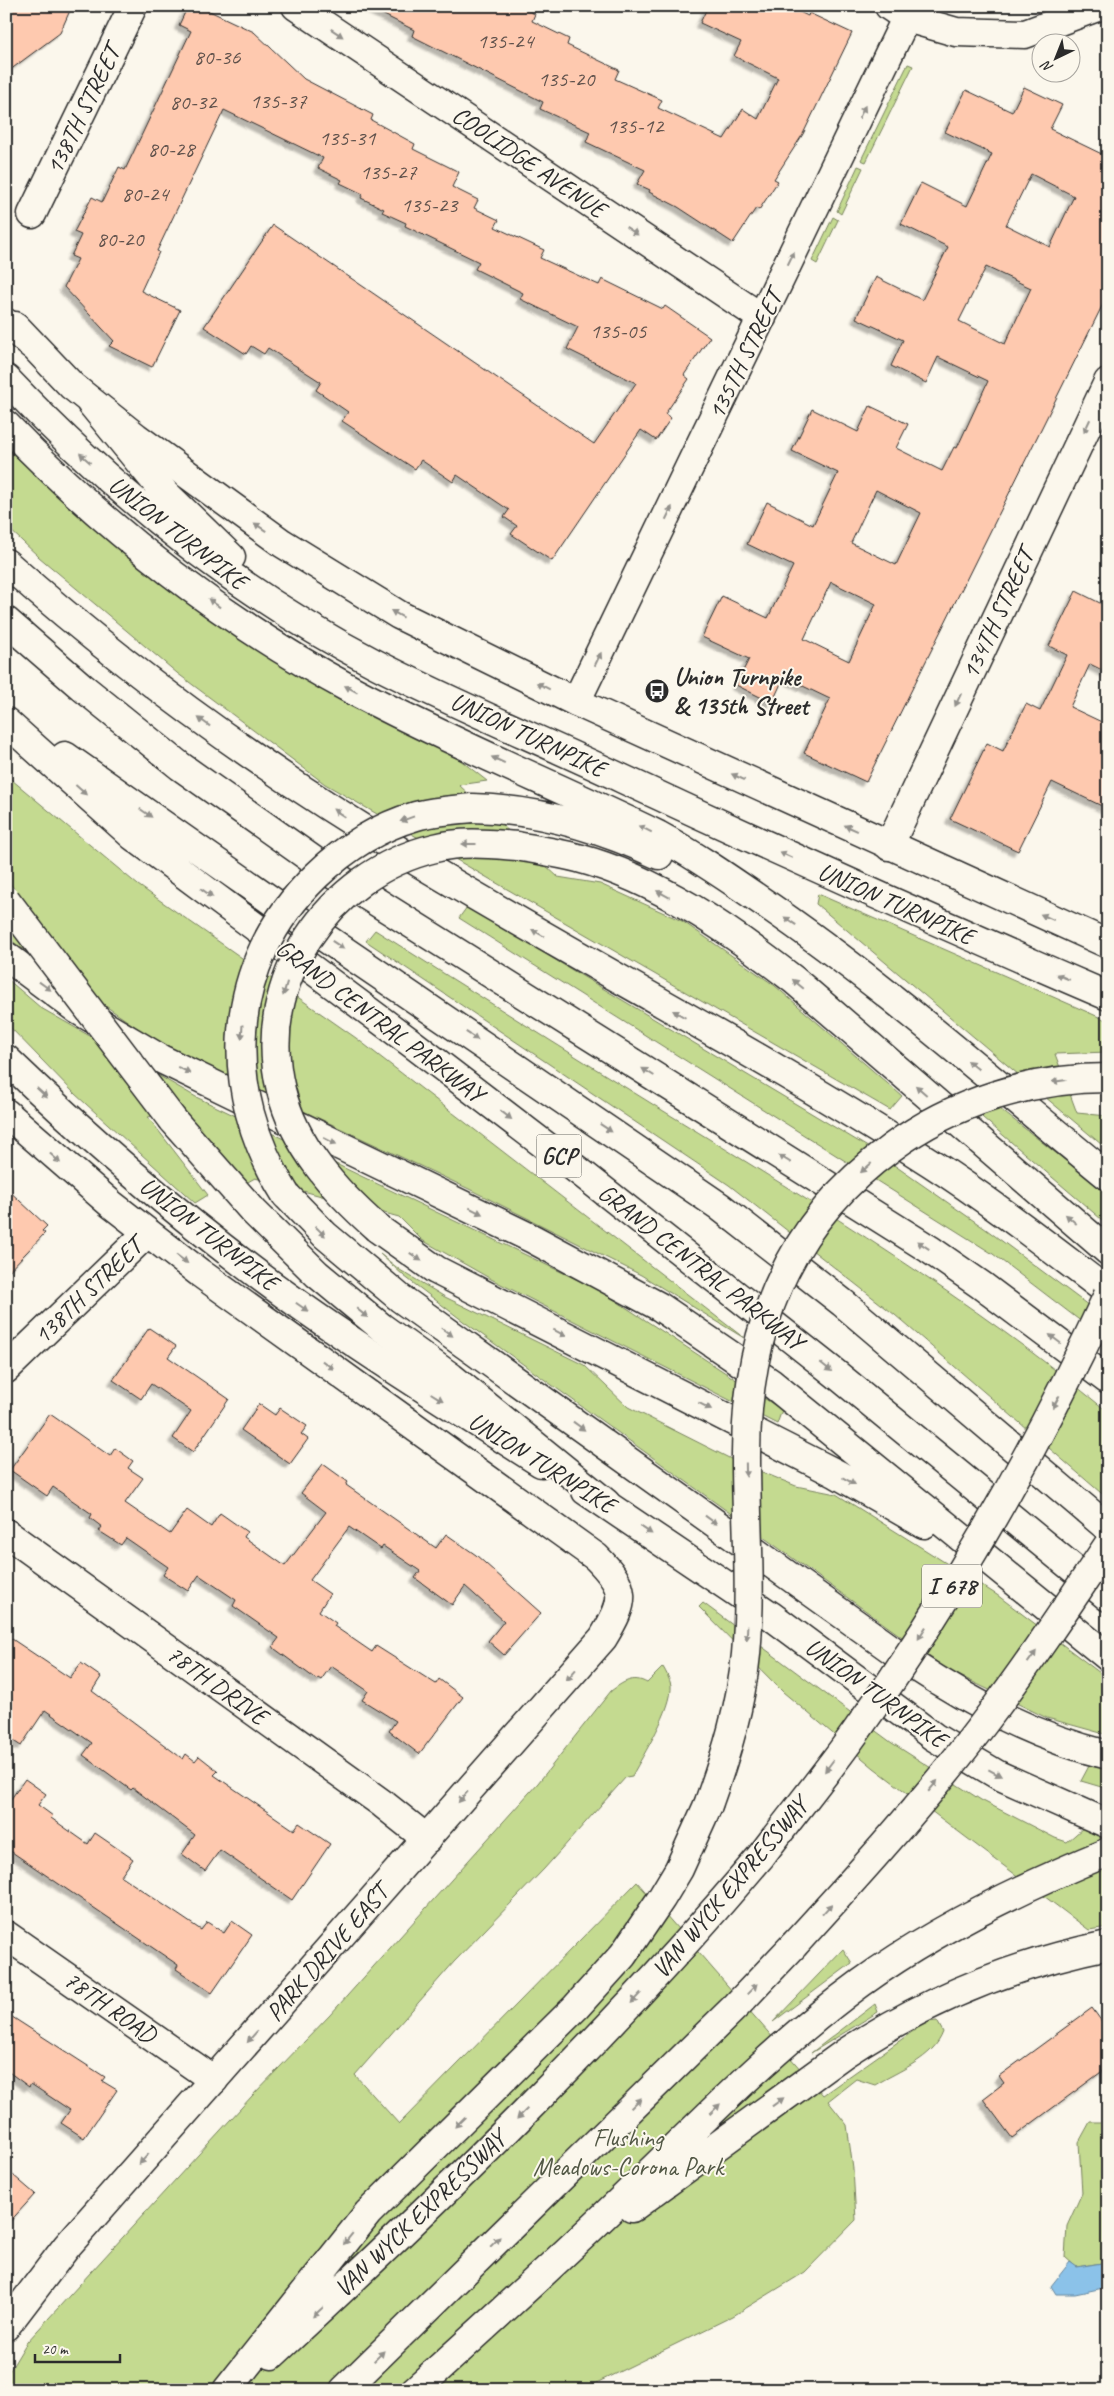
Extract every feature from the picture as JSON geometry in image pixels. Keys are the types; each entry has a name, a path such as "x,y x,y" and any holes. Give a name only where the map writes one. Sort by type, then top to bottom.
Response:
{"main road":[{"name":"138TH STREET","path":"32,214 133,6"},
{"name":"COOLIDGE AVENUE","path":"296,6 762,318"},
{"path":"903,10 956,32 1025,34 1100,6"},
{"name":"135TH STREET","path":"576,702 762,318 903,10"},
{"path":"6,316 32,345"},
{"path":"6,323 32,345"},
{"name":"UNION TURNPIKE","path":"32,345 91,403 244,517 360,593 424,628 576,702 1108,944"},
{"name":"UNION TURNPIKE","path":"6,379 81,454 165,527 250,589 335,641 411,681 799,861 1108,996"},
{"name":"134TH STREET","path":"889,846 1108,382"},
{"path":"91,403 164,492 219,547 335,641"},
{"path":"6,425 60,479 106,521 182,580 263,637 309,666 395,712 658,835 691,853 760,900 850,965 1108,1176"},
{"path":"6,563 169,696 228,739 341,814 452,883 880,1131 978,1194 1108,1293"},
{"path":"6,621 132,728 180,766 284,841 411,924 928,1249 997,1296 1108,1380"},
{"path":"6,715 267,898 718,1206 843,1302 1108,1528"},
{"name":"GRAND CENTRAL PARKWAY","path":"6,722 133,836 422,1051 576,1170 814,1356 1108,1597"},
{"path":"760,900 639,846 598,830 533,812 472,808 440,811 415,816 366,837 346,850 307,885 275,927 251,976 245,1002 241,1060 248,1111 257,1136 275,1178 286,1195 331,1241 400,1298 912,1664 946,1686 1010,1721 1047,1736 1108,1755"},
{"path":"1018,1583 899,1509 837,1474 436,1270 377,1228 353,1207 314,1161 300,1140 281,1090 277,1065 277,1035 280,1007 295,959 318,922 348,891 393,863 435,848 461,844 517,846 578,858 616,871 683,904 758,952 794,980 1108,1251"},
{"path":"6,900 172,1120 254,1212 317,1274 380,1327 451,1377 606,1503"},
{"path":"6,956 78,1010 160,1059 534,1239 621,1284 660,1307 771,1383 1108,1657"},
{"name":"UNION TURNPIKE","path":"6,1059 134,1176 262,1277 392,1368 606,1503 770,1615 942,1742 1012,1782 1108,1824"},
{"path":"227,2390 368,2213 576,2007 623,1955 679,1869 708,1805 737,1711 746,1653 748,1581 746,1458 750,1385 762,1328 772,1296 797,1248 833,1202 857,1176 909,1134 936,1119 976,1102 1015,1089 1056,1080 1108,1078"},
{"name":"UNION TURNPIKE","path":"6,1113 66,1167 147,1233 579,1544 612,1571"},
{"name":"138TH STREET","path":"6,1369 147,1233"},
{"name":"VAN WYCK EXPRESSWAY","path":"235,2390 397,2239 600,2037 658,1975 760,1856 854,1733 914,1646 969,1559 1022,1467 1072,1374 1108,1293"},
{"name":"78TH DRIVE","path":"6,1533 383,1804 427,1839"},
{"path":"344,2390 737,2005 794,1945 887,1840 984,1724 1108,1545"},
{"name":"PARK DRIVE EAST","path":"6,2326 67,2246 603,1638 613,1622 621,1597 619,1583 612,1571"},
{"path":"415,2390 554,2265 734,2092 826,2010 862,1982 943,1930 1024,1888 1108,1852"},
{"name":"78TH ROAD","path":"6,1935 214,2080"},
{"path":"554,2265 845,2053 882,2029 961,1989 1026,1965 1108,1945"}],"green space":[{"path":"908,64 913,66 866,162 861,160"},
{"path":"858,166 863,168 841,214 837,211"},
{"path":"833,217 838,220 817,264 812,261"},
{"path":"6,448 130,559 280,664 459,759 487,781 459,785 558,877 600,884 682,921 774,985 902,1096 890,1110 325,784 177,673 39,557 6,526"},
{"path":"6,775 138,885 356,1038 744,1338 641,1275 469,1189 159,1043 6,937 6,891 15,890 6,878"},
{"path":"818,894 1108,1021 1108,1052 1055,1054 1077,1113 1108,1116 1108,1150 816,904"},
{"path":"467,907 871,1149 987,1230 1108,1320 1108,1342 993,1254 459,918"},
{"path":"375,930 839,1220 949,1293 1056,1371 1108,1412 1108,1499 895,1315 729,1185 366,941"},
{"path":"6,978 41,1008 196,1097 601,1291 782,1410 777,1424 491,1279 422,1240 399,1217 255,1178 246,1183 184,1112 148,1117 208,1195 195,1203 75,1094 6,1023"},
{"path":"977,1091 1108,1194 1108,1225 962,1100"},
{"path":"380,1254 400,1270 445,1297 584,1365 628,1407 733,1460 796,1486 836,1494 997,1595 1108,1679 1108,1735 1047,1718 948,1670 463,1321 404,1276"},
{"path":"703,1603 892,1743 981,1800 1055,1838 1067,1842 1108,1806 1108,1927 1089,1930 874,1768 783,1692 699,1607"},
{"name":"Flushing Meadows-Corona Park","path":"663,1667 671,1685 667,1706 632,1776 626,1777 544,1869 454,1962 355,2075 399,2124 637,1882 823,2095 926,2022 937,2021 943,2032 932,2049 924,2057 875,2085 856,2079 828,2101 847,2125 853,2169 856,2220 805,2272 733,2316 582,2390 6,2390 6,2377 27,2342 252,2096 330,2015 538,1783 611,1691 628,1681 637,1680 647,1683"},
{"path":"1089,1766 1108,1769 1108,1789 1081,1781"},
{"path":"843,1949 852,1963 773,2022"},
{"path":"875,2004 878,2012 811,2053"},
{"path":"1090,2122 1108,2122 1108,2262 1076,2267 1065,2257 1067,2226 1082,2193 1079,2142"}],"water":[{"path":"1070,2262 1077,2267 1108,2262 1108,2287 1075,2294 1056,2294 1051,2286"}],"building":[{"path":"6,6 72,6 60,33 6,73"},
{"path":"188,6 199,6 254,32 304,79 373,115 371,120 415,144 413,149 459,172 452,187 478,200 474,208 499,220 495,227 544,250 540,258 599,285 602,279 663,309 665,306 710,337 684,375 689,379 665,414 671,418 656,440 641,430 552,561 511,534 517,526 504,517 509,510 457,475 453,482 421,460 415,469 342,421 348,412 316,390 321,382 268,348 264,354 251,346 246,354 204,327 273,225 594,444 636,383 567,349 578,327 520,299 523,293 475,269 479,262 405,226 406,223 382,212 384,209 361,198 363,194 340,183 342,180 318,168 323,158 224,110 157,251 159,252 141,291 180,310 152,367 109,346 114,341 64,287 78,259 71,256 81,235 74,232 92,197 102,202 119,167 125,170 191,31 179,25"},
{"path":"366,6 518,6 535,14 532,21 569,39 567,45 619,70 615,79 662,100 658,108 724,139 743,109 758,119 778,78 734,56 741,42 700,23 708,6 787,6 808,16 809,13 852,33 803,134 774,179 778,181 759,210 756,208 733,243 678,207 637,184 645,170 586,142 590,132 540,109 543,102 412,36 414,30"},
{"path":"1024,87 1062,105 1050,129 1108,157 1108,294 866,782 804,753 830,699 784,677 772,703 736,685 749,659 702,637 722,596 768,618 793,566 747,544 767,502 813,525 838,473 792,451 812,409 858,432 870,406 908,424 896,448 942,471 954,447 957,448 988,381 938,357 926,383 891,366 903,340 856,318 876,277 922,300 948,247 901,224 921,183 967,206 992,154 945,132 966,90 1012,112","holes":["1031,174 1074,196 1050,247 1006,225","986,267 1031,288 1005,344 959,321","876,490 921,513 896,565 851,543","831,582 876,604 849,661 804,639"]},
{"path":"1076,591 1108,607 1108,673 1090,664 1070,707 1108,725 1108,809 1052,782 1018,851 950,819 987,743 1003,751 1026,704 1040,711 1067,655 1049,646"},
{"path":"6,1188 47,1226 42,1231 45,1233 6,1274"},
{"path":"149,1328 176,1346 168,1357 229,1399 193,1452 173,1438 191,1411 151,1384 141,1399 113,1380"},
{"path":"259,1404 275,1415 280,1408 307,1426 301,1434 308,1439 290,1464 241,1430"},
{"path":"50,1414 110,1456 115,1448 133,1461 128,1468 143,1478 125,1503 170,1534 187,1510 211,1527 220,1513 247,1532 244,1537 285,1566 326,1512 301,1493 323,1464 348,1482 346,1485 436,1548 446,1534 476,1555 541,1613 504,1655 488,1641 504,1621 465,1586 452,1605 415,1578 420,1571 383,1546 381,1549 349,1527 310,1580 330,1594 319,1611 336,1623 334,1626 372,1652 376,1646 436,1684 439,1679 463,1697 419,1754 389,1731 396,1721 362,1700 368,1691 331,1666 321,1680 318,1678 317,1680 275,1649 273,1646 279,1638 233,1606 236,1600 199,1575 188,1591 163,1575 168,1567 126,1538 121,1545 99,1531 102,1527 90,1518 92,1514 53,1487 47,1496 10,1470"},
{"path":"6,1635 70,1678 81,1663 101,1677 92,1691 183,1759 186,1754 195,1761 199,1756 218,1771 214,1775 294,1830 299,1823 330,1844 292,1900 220,1850 205,1871 182,1854 195,1835 133,1788 131,1790 83,1755 92,1743 45,1710 21,1746 6,1736"},
{"path":"25,1779 46,1794 38,1805 53,1816 51,1818 88,1844 95,1833 133,1859 121,1876 201,1930 207,1922 224,1933 232,1921 252,1935 212,1993 176,1969 178,1965 6,1848 6,1806"},
{"path":"1092,2008 1108,2030 1108,2067 1012,2138 983,2099 1004,2083 999,2076"},
{"path":"6,2013 105,2077 102,2081 117,2090 84,2138 61,2123 70,2110 31,2084 29,2087 6,2070"},
{"path":"6,2169 35,2194 6,2226"}],"place":[{"name":"Union Turnpike & 135th Street","path":"657,691"}]}
